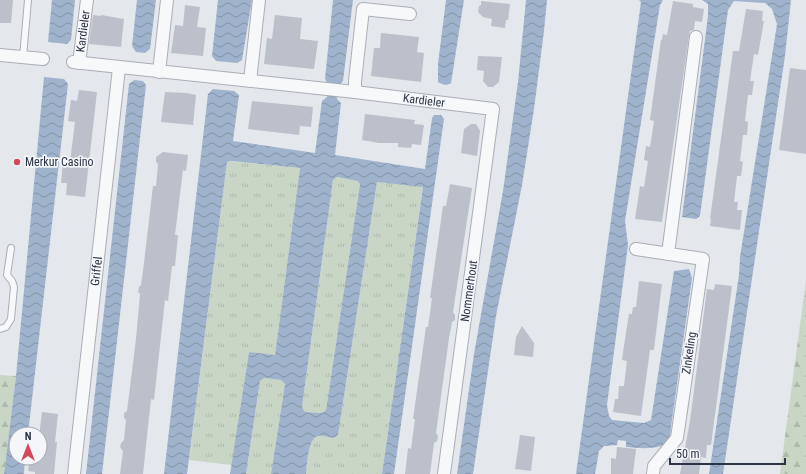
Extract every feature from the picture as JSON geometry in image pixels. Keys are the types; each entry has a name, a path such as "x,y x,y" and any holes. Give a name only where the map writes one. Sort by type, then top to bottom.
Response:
{"street":[{"name":"Kardieler","path":"86,0 76,63 355,92 494,109"},
{"path":"159,72 167,0"},
{"path":"250,81 259,0"},
{"path":"355,92 363,9 410,14"},
{"path":"668,254 696,37"},
{"path":"0,55 44,59"},
{"name":"Griffel","path":"74,474 119,68"},
{"name":"Nommerhout","path":"444,474 494,109"},
{"name":"Zinkeling","path":"636,249 703,259 677,438 654,466 653,474"}],"lane":[{"path":"23,57 28,0"},
{"path":"0,329 6,327 11,319 14,287 12,281 7,275 11,248"}],"green space":[{"path":"227,161 300,168 275,356 249,352 232,465 189,460"},
{"path":"337,177 357,181 360,184 326,410 322,413 305,412 302,407 333,180"},
{"path":"377,182 423,186 382,474 306,474 312,441 318,436 334,438 338,435"},
{"path":"806,280 806,474 780,474"},
{"path":"0,375 16,376 10,426 8,426 8,441 4,474 0,474"},
{"path":"264,378 281,380 285,384 271,474 246,474 260,381"}],"water":[{"path":"52,0 75,0 71,40 67,44 48,42"},
{"path":"137,0 156,0 150,49 145,53 136,52 132,46"},
{"path":"218,0 252,0 242,60 237,63 216,61 212,56"},
{"path":"333,0 353,0 343,81 338,86 337,99 341,103 335,155 425,169 432,118 434,115 441,115 444,119 394,474 382,474 423,187 377,182 338,435 334,438 318,436 312,441 306,474 271,474 285,384 281,380 264,378 260,381 246,474 230,474 249,352 275,355 300,168 231,161 227,162 187,474 164,474 208,94 213,89 234,91 239,95 233,141 315,153 322,101 327,97 328,84 325,79","holes":["337,177 357,181 360,184 326,410 322,413 305,412 302,407 333,180"]},
{"path":"446,0 464,0 451,83 446,85 438,82 438,64"},
{"path":"526,0 547,0 534,109 522,185 496,316 473,474 457,474 474,354 503,191 518,82"},
{"path":"639,0 663,0 660,5 625,221 628,245 607,405 609,416 612,420 644,423 651,420 674,271 689,269 692,278 669,440 666,444 661,446 643,448 626,447 626,441 618,440 617,445 604,446 599,451 595,474 576,474 641,2"},
{"path":"702,0 791,0 785,56 723,474 709,474 739,275 740,257 777,24 772,9 765,3 734,1 728,10 700,216 696,219 682,217 708,16 708,4"},
{"path":"44,77 64,79 68,84 29,426 10,426 16,376"},
{"path":"134,80 143,81 146,85 102,474 86,474 129,84"},
{"path":"8,441 8,466 24,466 24,474 4,474"}],"building":[{"path":"0,0 13,0 11,23 0,23"},
{"path":"481,1 510,4 508,20 506,20 505,28 491,26 492,19 483,17 478,12"},
{"path":"673,1 693,4 693,7 704,9 702,22 695,21 694,30 690,31 689,36 662,222 635,219 640,186 644,187 648,161 644,160 646,146 650,147 654,121 650,120 661,40 663,34 667,35"},
{"path":"185,5 200,7 197,27 206,28 203,56 171,53 175,25 183,26"},
{"path":"746,9 763,11 762,21 764,21 758,55 754,54 750,81 754,81 752,95 748,95 745,121 748,122 747,135 743,135 740,161 743,162 741,176 737,176 734,202 738,202 737,210 742,210 740,230 710,226 710,219 733,51 739,51"},
{"path":"93,15 124,19 121,47 89,44"},
{"path":"275,15 302,18 300,39 318,41 314,69 264,64 267,38 272,39"},
{"path":"381,33 419,37 417,52 424,53 421,82 371,76 374,48 380,48"},
{"path":"478,56 502,57 499,82 493,87 488,87 483,81 484,71 477,70"},
{"path":"790,68 806,70 806,154 779,150"},
{"path":"79,90 97,92 85,197 66,195 67,183 61,183 63,161 70,162 75,122 68,121 71,100 77,101"},
{"path":"165,92 196,95 193,125 161,122"},
{"path":"252,101 313,107 311,127 300,126 299,135 248,129"},
{"path":"365,114 415,120 414,124 424,125 421,145 412,144 411,148 398,147 398,143 379,143 362,140"},
{"path":"471,124 476,124 480,131 477,156 461,153 464,129"},
{"path":"163,152 188,155 186,171 183,170 175,235 178,235 175,266 172,266 168,301 165,300 154,400 151,399 143,474 120,474 123,451 120,447 124,440 126,420 124,418 124,413 127,411 136,339 140,294 138,292 141,285 153,186 156,186 158,164 156,162 156,157"},
{"path":"450,184 472,188 453,312 455,315 455,320 452,322 449,338 436,433 438,436 437,441 434,443 430,474 405,474 408,448 411,449 415,419 413,419 426,327 428,327 432,298 430,298 443,206 446,206"},
{"path":"639,281 662,284 654,349 650,350 641,416 613,412 615,399 618,399 619,386 624,386 627,361 622,360 623,352 629,314 632,314 633,307 636,307"},
{"path":"715,284 732,286 711,445 707,445 706,458 701,457 699,474 680,474 690,421 707,289 714,290"},
{"path":"522,326 534,343 533,357 514,355 516,337"},
{"path":"42,412 58,414 54,474 35,474 35,472 28,471 29,466 48,466 48,426 40,426"},
{"path":"520,435 535,437 531,471 515,469"},
{"path":"617,447 636,449 633,474 611,474 611,458 616,459"}],"place":[{"name":"Merkur Casino","path":"17,162"}]}
